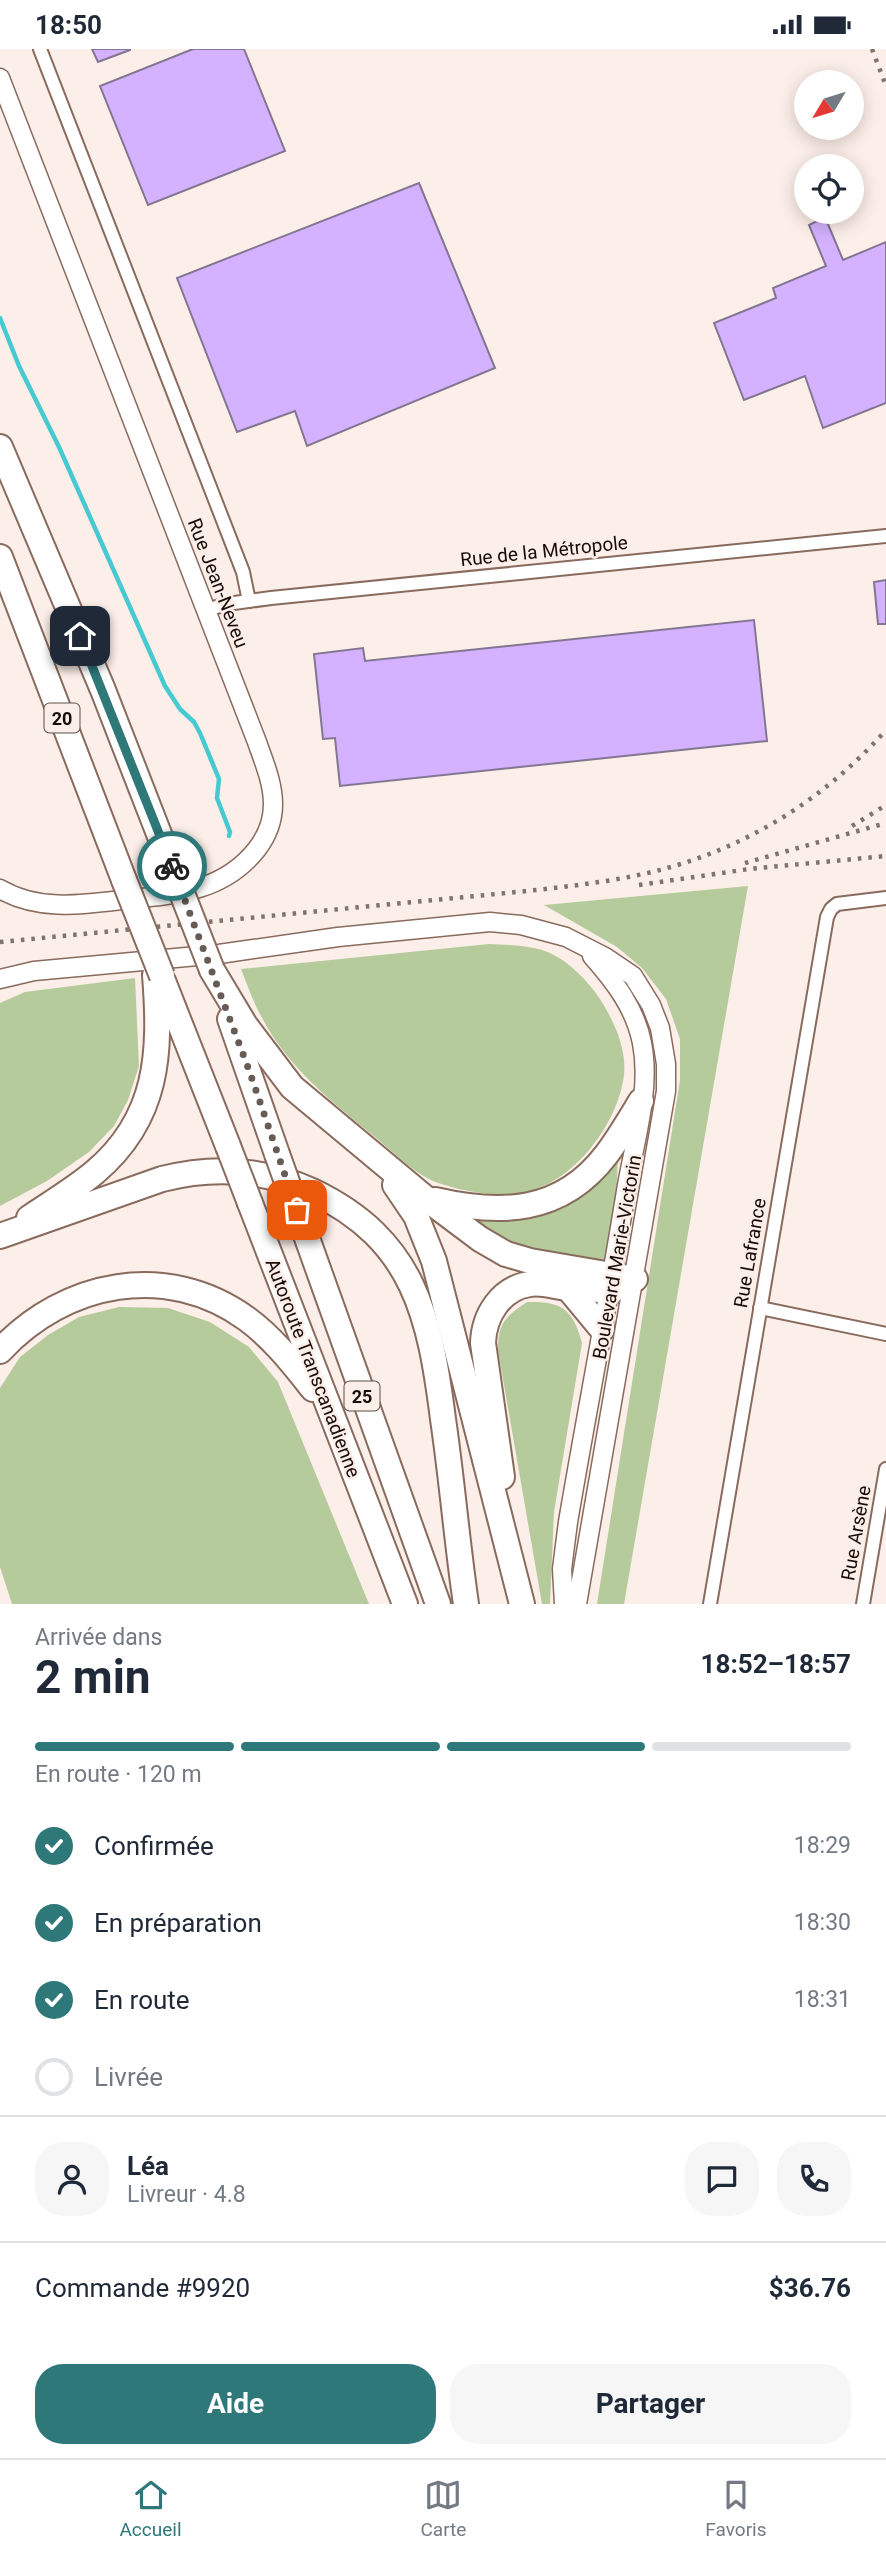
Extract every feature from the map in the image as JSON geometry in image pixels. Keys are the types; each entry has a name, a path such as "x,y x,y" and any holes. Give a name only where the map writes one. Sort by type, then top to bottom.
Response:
{"highway":[{"name":"20","path":"0,447 103,690 175,876"},
{"name":"20","path":"0,557 157,969"},
{"name":"25","path":"175,876 212,970"},
{"path":"4,1235 96,1171 122,1143 137,1121 148,1095 158,1048 157,969"},
{"name":"Autoroute Transcanadienne","path":"157,969 229,1146 405,1604"},
{"path":"212,970 245,1025 282,1076 355,1142 424,1197 480,1239 506,1254 622,1286"},
{"name":"Autoroute Transcanadienne","path":"212,970 438,1604"},
{"path":"424,1197 469,1208 498,1210 526,1207 551,1198 577,1183 598,1165 641,1101"},
{"path":"355,1142 388,1176 411,1207 428,1244 522,1604"},
{"path":"4,1235 162,1179 219,1171 246,1171 281,1179 331,1201 366,1226 391,1253 407,1277 428,1327 438,1381 466,1604"},
{"path":"509,1554 497,1433 484,1350 485,1328 496,1304 512,1291 531,1284 568,1287 622,1286"},
{"path":"0,1351 41,1315 68,1300 112,1287 168,1287 210,1299 248,1319 270,1338 328,1406"},
{"path":"568,1287 592,1320 602,1329"}],"street":[{"name":"Rue Jean-Neveu","path":"40,49 243,572 249,601"},
{"name":"Rue Jean-Neveu","path":"0,78 269,778 273,813 261,845 224,879 206,887 178,894 57,905 23,899 0,889"},
{"name":"Rue de la Métropole","path":"206,610 249,601 886,536"},
{"name":"Rue Lafrance","path":"709,1604 827,917 831,909 841,903 886,898"},
{"name":"Boulevard Marie-Victorin","path":"0,979 34,971 219,954 338,937 490,922 537,928 566,937 605,957 633,976 656,1017 665,1051 665,1100 622,1286 602,1329 566,1531 562,1585 564,1604"},
{"name":"Boulevard Marie-Victorin","path":"577,1604 622,1286 641,1101 643,1054 636,1021 623,995 586,948"},
{"path":"760,1308 886,1333"},
{"name":"Rue Arsène","path":"863,1604 886,1469"}],"green space":[{"path":"748,886 624,1604 597,1604 680,1080 680,1039 666,999 642,968 617,947 544,905"},
{"path":"489,944 542,950 572,967 590,985 607,1010 623,1053 624,1075 620,1093 604,1130 592,1147 562,1175 545,1185 518,1194 493,1194 459,1189 432,1181 406,1164 323,1093 294,1064 270,1032 241,969"},
{"path":"135,978 139,1066 128,1100 114,1126 89,1152 47,1181 0,1206 0,1003 25,992"},
{"path":"618,1159 616,1198 603,1261 523,1252 469,1219 509,1219"},
{"path":"527,1302 549,1303 564,1309 575,1322 582,1343 554,1512 550,1604 542,1604 498,1350 499,1333 504,1321"},
{"path":"119,1307 168,1308 210,1322 249,1347 278,1382 369,1604 12,1604 0,1567 0,1388 20,1357 48,1335 79,1317"}],"building":[{"path":"92,49 130,49 130,50 98,62"},
{"path":"193,49 244,49 285,151 148,205 100,86"},
{"path":"419,183 495,368 307,446 295,411 237,432 177,278"},
{"path":"828,224 843,260 886,242 886,403 823,428 805,376 744,400 714,323 776,298 773,288 826,266 809,225"},
{"path":"886,580 886,624 878,624 874,582"},
{"path":"754,620 767,741 340,786 335,738 323,739 314,654 363,648 365,661"}],"waterway":[{"path":"0,318 19,366 59,447 165,686 200,733 219,779 217,798 230,832 229,836"}],"railway":[{"path":"872,49 886,86"},
{"path":"0,942 527,891 611,880 660,870 724,848 784,817 838,777 886,730"},
{"path":"852,826 886,805"},
{"path":"745,863 886,823"},
{"path":"639,885 749,869 886,856"}],"way so far":[{"path":"172,866 249,1070 297,1210"}],"route":[{"path":"80,636 172,866"}]}
